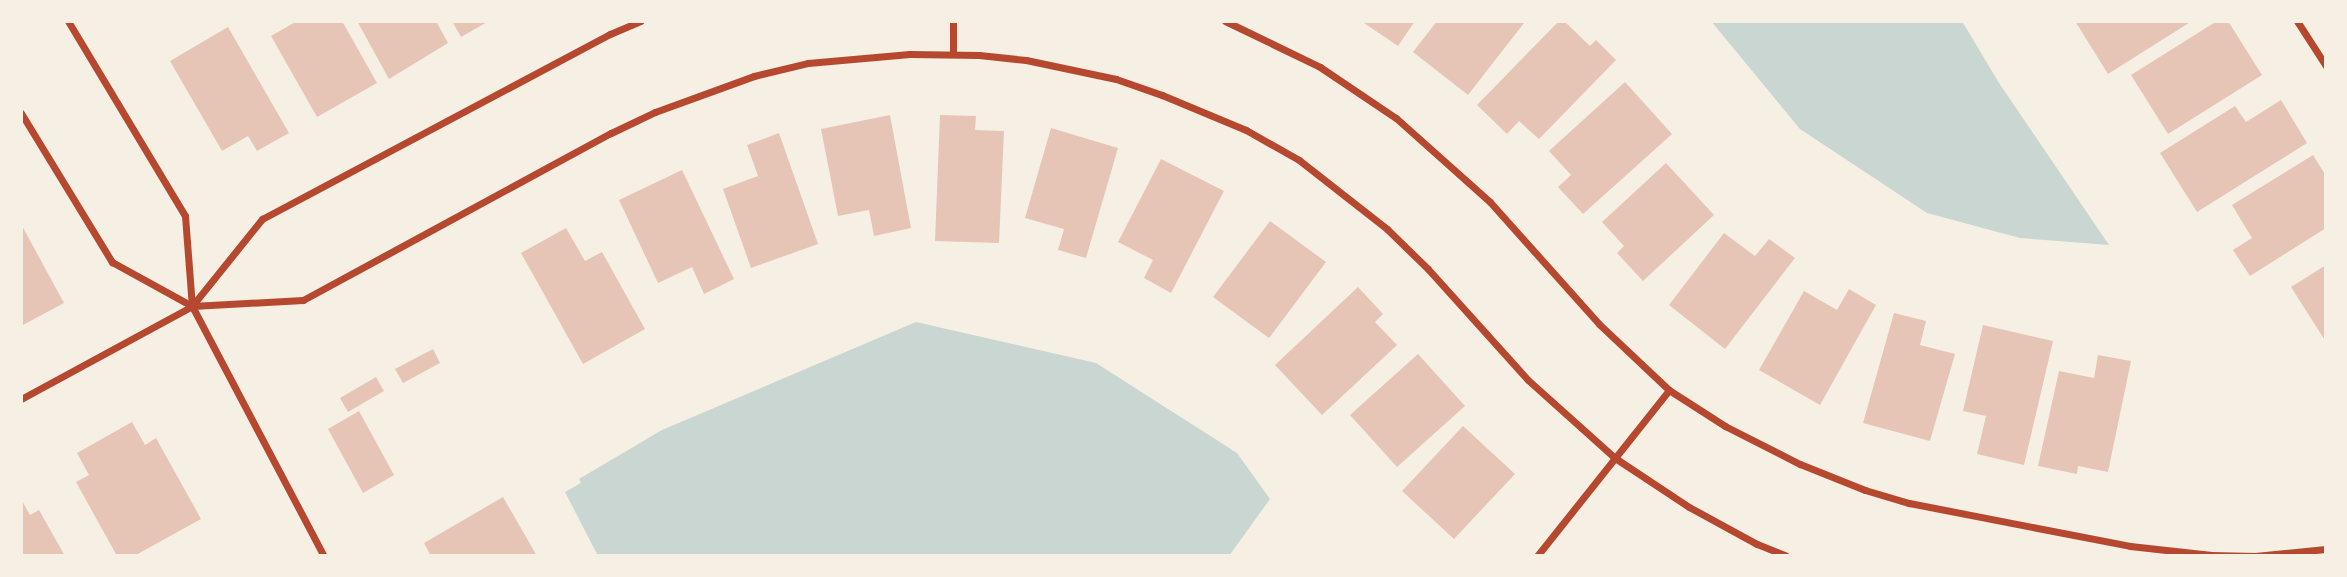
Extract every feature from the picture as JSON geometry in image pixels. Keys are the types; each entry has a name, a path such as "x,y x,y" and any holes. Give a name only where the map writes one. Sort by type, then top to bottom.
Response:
{"street":[{"path":"68,21 185,216 192,306 324,556"},
{"path":"21,399 192,306 262,219 610,34 640,21"},
{"path":"953,21 953,54"},
{"path":"1225,21 1320,67 1396,118 1490,202 1599,324 1669,390 1725,426 1800,464 1865,490 1909,503 2088,540 2170,552 2255,555 2326,549"},
{"path":"2298,21 2326,66"},
{"path":"21,113 112,262 192,306 303,300 655,112 754,76 808,63 858,57 953,54 1027,60 1116,79 1204,111 1299,160 1387,229 1428,269 1528,380 1615,458 1689,507 1757,544 1786,556"},
{"path":"1537,556 1669,390"}],"shaded area":[{"path":"1711,21 1962,21 1999,83 2109,245 2020,238 1927,213 1800,129"},
{"path":"916,322 1096,363 1237,453 1270,499 1229,556 598,556 565,492 581,483 579,479 662,430"}],"building":[{"path":"297,21 342,21 377,83 317,117 271,36"},
{"path":"357,21 436,21 448,43 389,79"},
{"path":"452,21 489,21 461,37"},
{"path":"1361,21 1415,21 1398,46"},
{"path":"1437,21 1524,23 1468,95 1413,52"},
{"path":"1559,21 1564,21 1590,46 1596,40 1616,60 1539,139 1519,121 1507,134 1477,105"},
{"path":"2075,21 2192,21 2108,74"},
{"path":"2217,21 2228,21 2262,75 2168,134 2131,75"},
{"path":"228,27 289,133 257,151 248,136 222,151 170,61"},
{"path":"1625,82 1672,134 1583,214 1558,187 1571,175 1549,151"},
{"path":"2281,100 2307,143 2197,212 2160,153 2235,106 2246,122"},
{"path":"890,115 911,228 874,236 869,210 838,216 821,129"},
{"path":"940,115 976,116 975,130 1004,131 999,243 935,241"},
{"path":"1051,128 1118,148 1086,258 1058,250 1064,229 1025,218"},
{"path":"779,133 818,244 751,268 723,189 758,176 747,145"},
{"path":"2313,155 2326,176 2326,228 2250,276 2233,250 2252,238 2232,205"},
{"path":"1161,159 1224,191 1171,293 1144,278 1153,260 1118,242"},
{"path":"1666,163 1714,215 1643,281 1617,253 1624,246 1602,222"},
{"path":"682,170 734,279 704,294 692,267 658,283 619,200"},
{"path":"1270,221 1326,262 1269,338 1213,297"},
{"path":"21,224 64,303 21,326"},
{"path":"566,228 585,261 602,252 645,329 583,364 521,253"},
{"path":"1724,233 1755,256 1769,239 1795,258 1725,349 1669,305"},
{"path":"2326,265 2326,342 2291,287"},
{"path":"1358,287 1383,314 1375,322 1397,345 1322,415 1275,365"},
{"path":"1849,289 1876,305 1820,405 1759,370 1804,291 1837,310"},
{"path":"1894,313 1926,321 1920,345 1955,354 1930,441 1863,423"},
{"path":"1983,325 2053,341 2024,465 1977,454 1986,416 1963,411"},
{"path":"433,349 440,363 403,383 395,369"},
{"path":"1418,354 1465,406 1397,467 1350,415"},
{"path":"2098,355 2131,361 2108,472 2078,466 2077,474 2038,466 2059,371 2094,378"},
{"path":"376,377 384,391 348,412 340,398"},
{"path":"359,411 394,475 363,493 328,429"},
{"path":"132,422 145,445 156,438 201,519 134,556 117,556 76,482 89,475 77,453"},
{"path":"1463,426 1515,474 1454,539 1402,491"},
{"path":"503,497 537,556 431,556 424,543"},
{"path":"21,499 30,515 39,510 65,556 21,556"}]}
